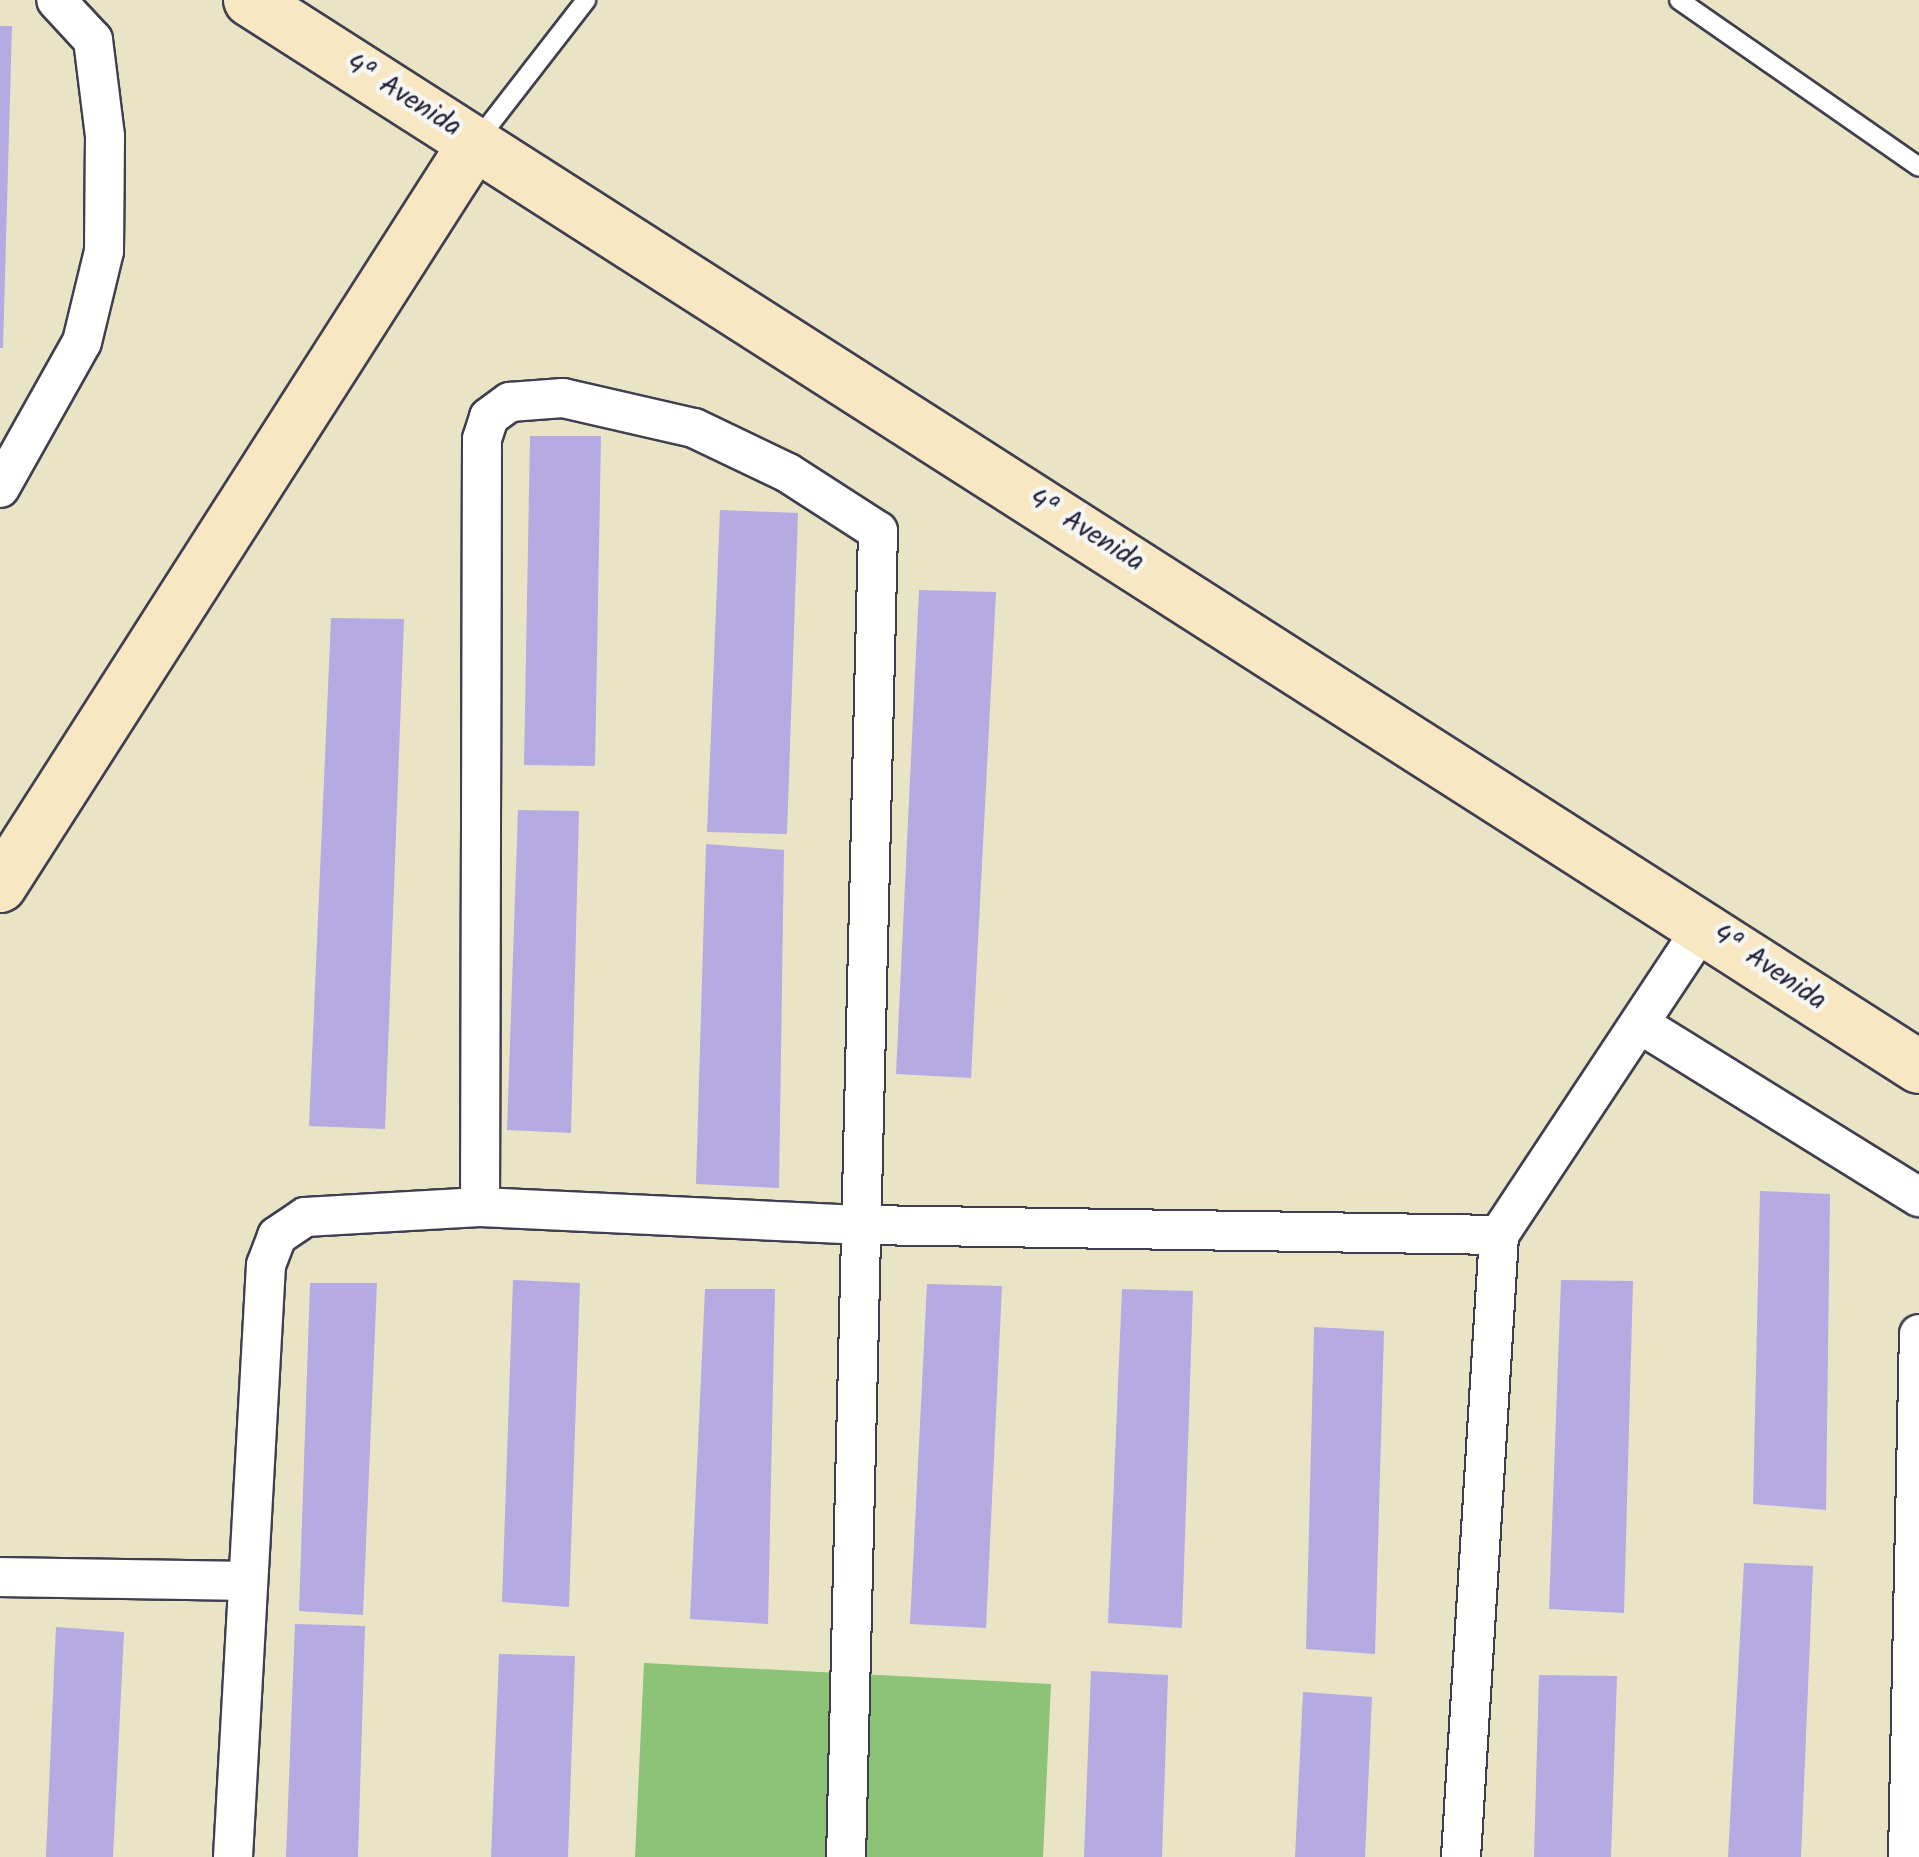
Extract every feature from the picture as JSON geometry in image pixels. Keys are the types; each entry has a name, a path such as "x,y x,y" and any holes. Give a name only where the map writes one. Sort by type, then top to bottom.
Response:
{"street":[{"path":"0,488 82,342 104,251 105,136 93,40 56,0"},
{"name":"4ª Avenida","path":"250,0 1704,925 1919,1067"},
{"path":"0,886 476,142"},
{"path":"480,1207 482,439 490,417 510,402 563,398 694,428 788,473 878,532 865,1225 846,1857"},
{"path":"1461,1857 1499,1235 1643,1026 1704,925"},
{"path":"1643,1026 1919,1197"},
{"path":"233,1857 266,1266 277,1236 304,1218 480,1207 865,1225 1499,1235"},
{"path":"1908,1857 1919,1334"},
{"path":"0,1577 247,1581"}],"lane":[{"path":"476,142 586,0"},
{"path":"1679,0 1919,167"}],"green space":[{"path":"644,1663 1051,1684 1043,1857 635,1857"}],"building":[{"path":"0,26 12,26 3,348 0,348"},
{"path":"530,436 601,436 595,766 524,765"},
{"path":"720,510 798,513 787,834 707,832"},
{"path":"919,590 996,592 971,1078 896,1074"},
{"path":"331,618 404,619 385,1129 309,1126"},
{"path":"518,810 579,811 571,1133 507,1130"},
{"path":"706,844 784,850 779,1188 696,1184"},
{"path":"1760,1191 1830,1194 1826,1510 1753,1504"},
{"path":"513,1280 580,1283 569,1607 502,1602"},
{"path":"1561,1280 1633,1281 1624,1613 1549,1609"},
{"path":"310,1283 377,1283 363,1615 299,1611"},
{"path":"927,1284 1002,1286 986,1628 910,1624"},
{"path":"705,1289 775,1289 768,1624 690,1619"},
{"path":"1122,1289 1193,1291 1182,1628 1108,1623"},
{"path":"1314,1327 1384,1331 1375,1654 1306,1649"},
{"path":"1744,1563 1813,1566 1801,1857 1728,1857"},
{"path":"295,1624 365,1626 358,1857 286,1857"},
{"path":"56,1627 124,1632 113,1857 46,1857"},
{"path":"499,1654 575,1656 568,1857 491,1857"},
{"path":"1091,1671 1168,1675 1162,1857 1084,1857"},
{"path":"1539,1675 1617,1676 1611,1857 1534,1857"},
{"path":"1303,1692 1372,1697 1365,1857 1295,1857"}]}
